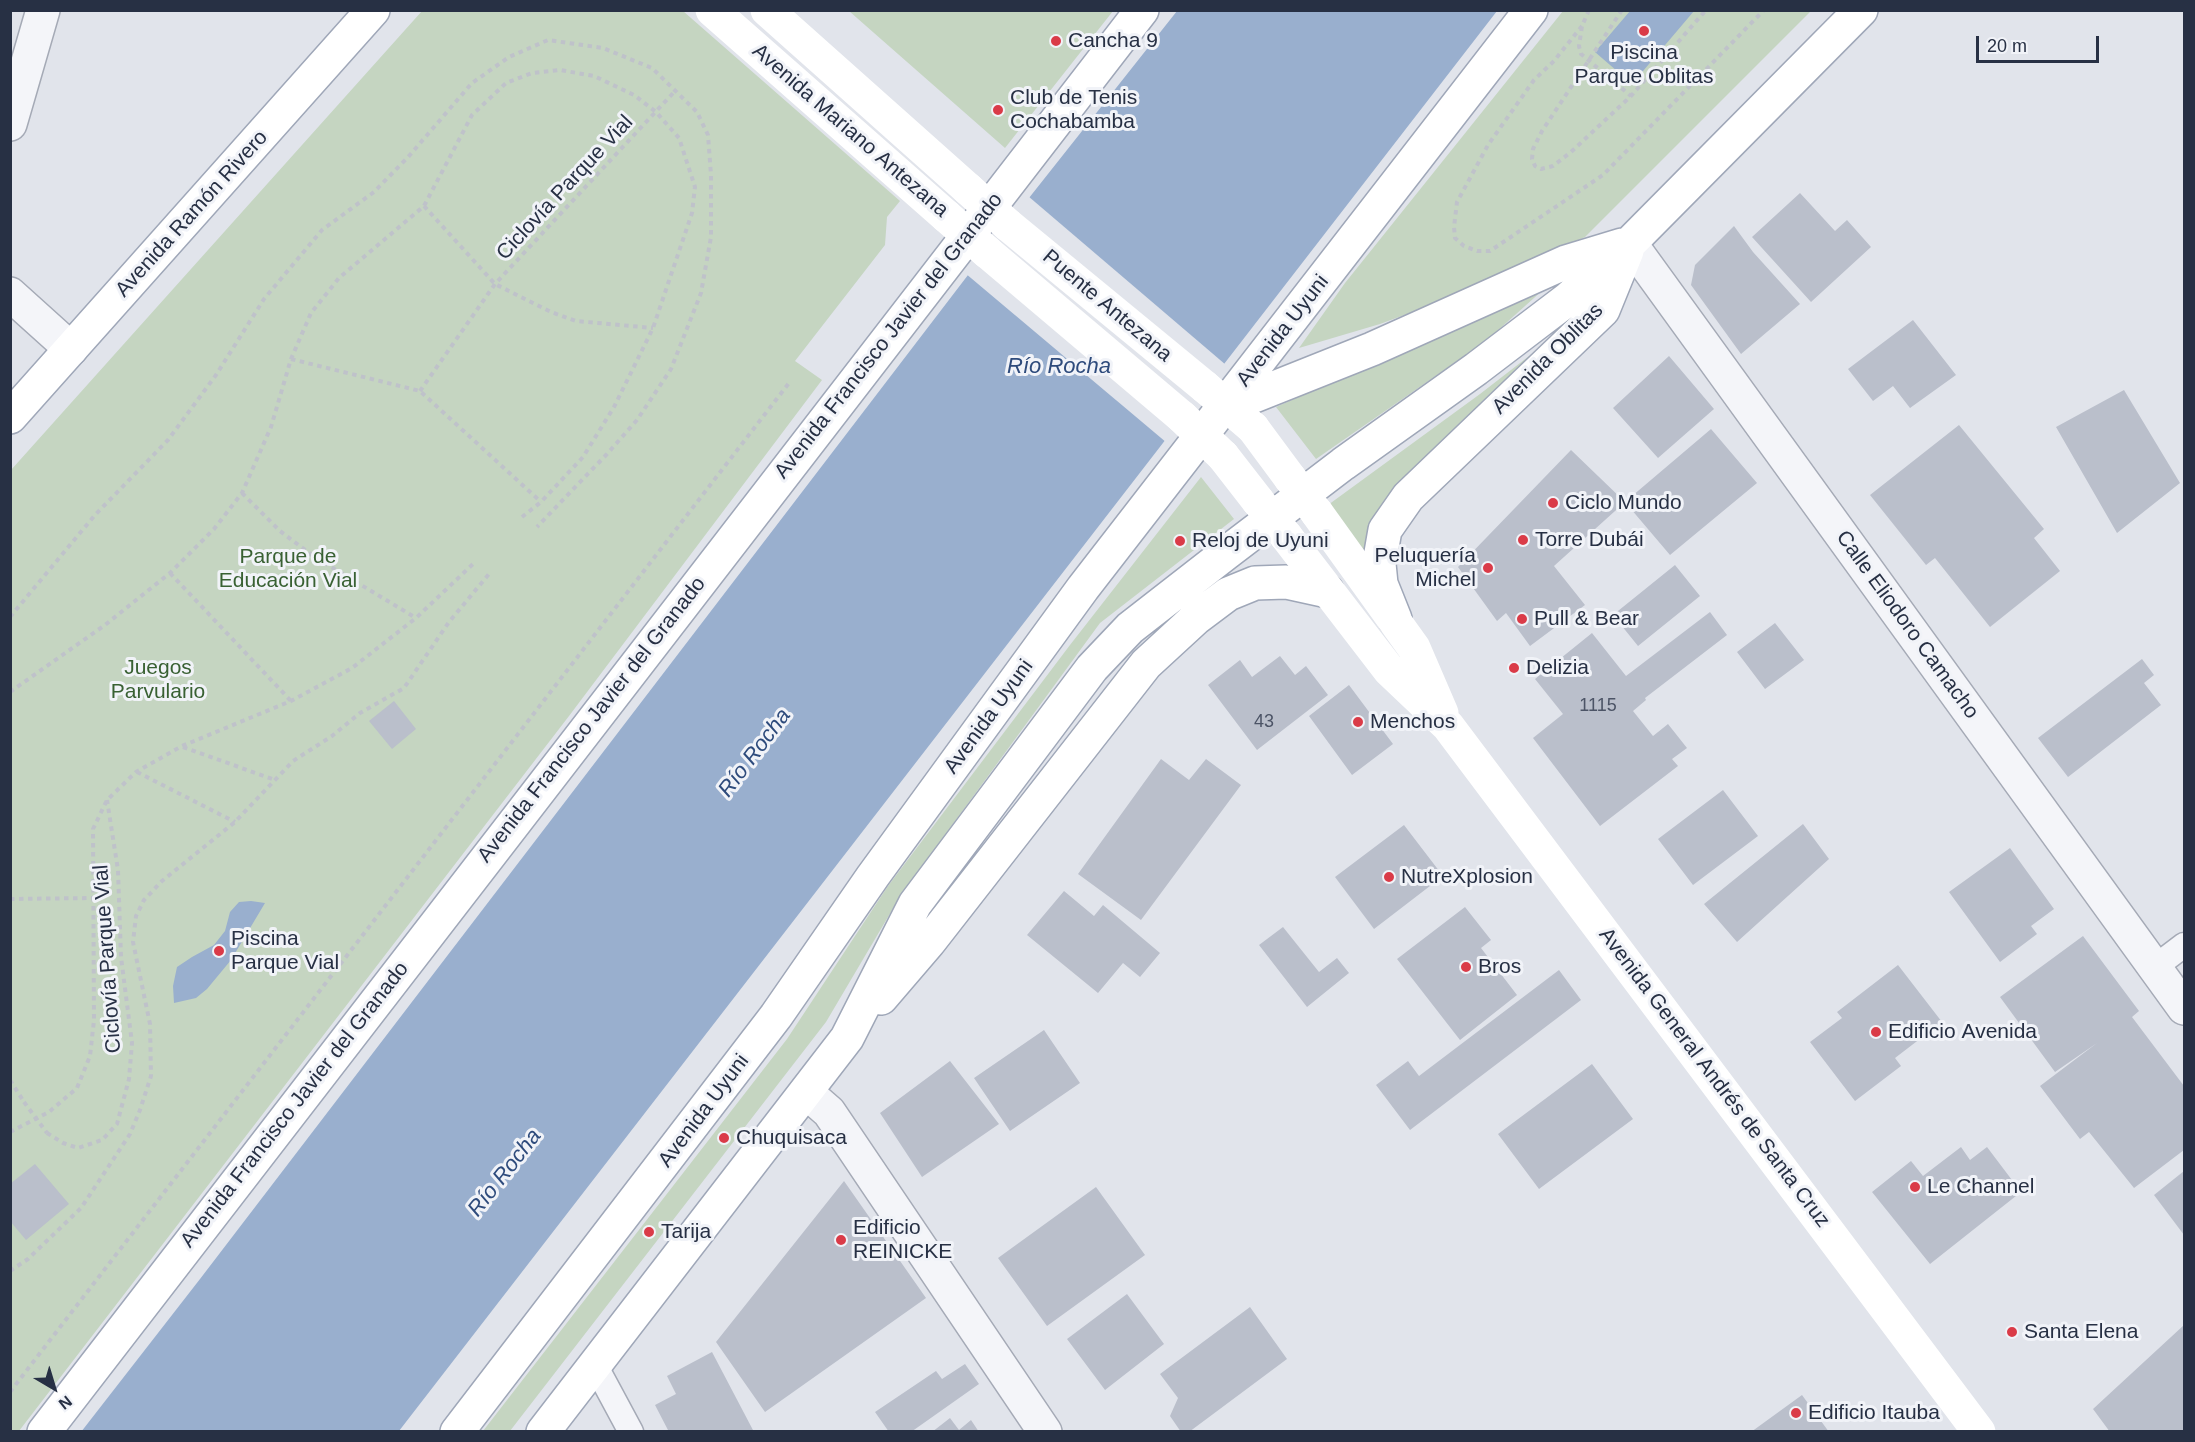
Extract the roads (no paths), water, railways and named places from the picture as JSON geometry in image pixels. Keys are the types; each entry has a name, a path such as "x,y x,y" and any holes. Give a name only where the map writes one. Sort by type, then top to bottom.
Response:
{"main road":[{"name":"Avenida Ramón Rivero","path":"10,417 373,10"},
{"name":"Avenida Mariano Antezana","path":"712,10 987,252"},
{"name":"Avenida Mariano Antezana","path":"767,10 1008,225"},
{"name":"Avenida Francisco Javier del Granado","path":"44,1431 1142,10"},
{"name":"Avenida Uyuni","path":"457,1431 776,1016 873,876 1083,588 1214,398 1531,10"},
{"name":"Avenida Oblitas","path":"1395,619 1381,585 1379,564 1385,530 1408,497 1603,310 1630,243 1861,10"},
{"name":"Puente Antezana","path":"1008,225 1214,398"},
{"path":"1214,398 1372,349 1566,262 1630,243"},
{"path":"847,1038 915,904 1092,668 1130,628 1343,464 1476,369 1568,299 1630,243"},
{"name":"Puente Antezana","path":"987,252 1182,417"},
{"name":"Avenida General Andrés de Santa Cruz","path":"1214,398 1253,428 1395,619 1414,648 1448,726"},
{"name":"Avenida General Andrés de Santa Cruz","path":"1182,417 1223,456 1389,670 1448,726 1979,1431"},
{"path":"543,1431 847,1038 929,942 1146,664 1196,618 1228,594 1255,583 1286,582 1327,591"}],"street":[{"path":"10,124 43,10"},
{"name":"Calle Eliodoro Camacho","path":"1630,243 2184,1008"},
{"path":"10,294 71,349"},
{"path":"806,1092 829,1112 1045,1431"}],"lane":[{"path":"2155,967 2184,945"},
{"path":"595,1365 631,1431"}],"water":[{"name":"Río Rocha","path":"1177,11 1497,11 399,1431 81,1432 968,275"},
{"name":"Piscina Parque Oblitas","path":"1630,11 1694,11 1632,84 1595,52"},
{"name":"Piscina Parque Vial","path":"239,902 265,903 231,960 207,989 196,998 174,1003 173,986 177,967 214,945 225,931 230,912"}],"place":[{"name":"Piscina Parque Oblitas","path":"1644,31"},
{"name":"Cancha 9","path":"1056,41"},
{"name":"Club de Tenis Cochabamba","path":"998,110"},
{"name":"Ciclo Mundo","path":"1553,503"},
{"name":"Torre Dubái","path":"1523,540"},
{"name":"Reloj de Uyuni","path":"1180,541"},
{"name":"Peluquería Michel","path":"1488,568"},
{"name":"Pull & Bear","path":"1522,619"},
{"name":"Delizia","path":"1514,668"},
{"name":"Menchos","path":"1358,722"},
{"name":"NutreXplosion","path":"1389,877"},
{"name":"Piscina Parque Vial","path":"219,951"},
{"name":"Bros","path":"1466,967"},
{"name":"Edificio Avenida","path":"1876,1032"},
{"name":"Chuquisaca","path":"724,1138"},
{"name":"Le Channel","path":"1915,1187"},
{"name":"Tarija","path":"649,1232"},
{"name":"Edificio REINICKE","path":"841,1240"},
{"name":"Santa Elena","path":"2012,1332"},
{"name":"Edificio Itauba","path":"1796,1413"}],"park label":[{"name":"Parque de Educación Vial","path":"288,569"},
{"name":"Juegos Parvulario","path":"158,680"}]}
